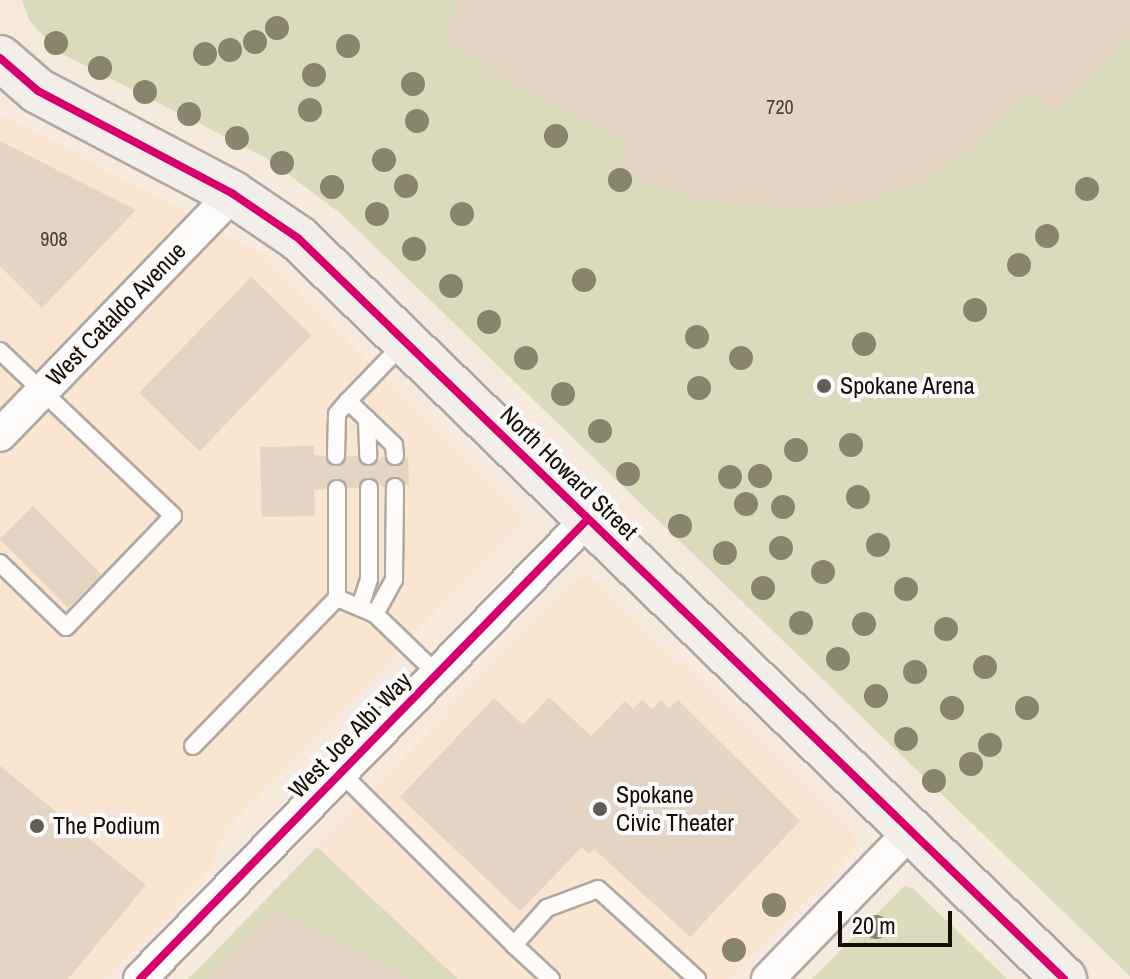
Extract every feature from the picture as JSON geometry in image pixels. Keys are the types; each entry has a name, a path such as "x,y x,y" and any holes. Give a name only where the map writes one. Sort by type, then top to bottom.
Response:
{"street":[{"name":"North Howard Street","path":"0,58 38,91 233,194 298,238 1064,979"},
{"name":"West Cataldo Avenue","path":"0,435 233,194"},
{"name":"West Joe Albi Way","path":"140,979 588,519"},
{"path":"768,979 912,830"}],"lane":[{"path":"336,456 337,414 405,342"},
{"path":"0,351 173,516 66,627 0,563"},
{"path":"348,401 394,445 395,456"},
{"path":"367,419 368,456"},
{"path":"367,611 394,580 395,487"},
{"path":"367,611 369,488"},
{"path":"193,746 337,598 337,489"},
{"path":"337,598 367,611 437,674"},
{"path":"341,773 551,979"},
{"path":"514,945 547,908 598,889 697,979"}],"shaded area":[{"name":"Spokane Arena","path":"22,0 1130,0 1130,976 340,213 265,157 58,52 29,20"},
{"path":"0,113 264,255 521,516 518,526 223,834 209,871 104,979 0,979"},
{"path":"583,577 594,579 851,830 856,841 852,852 730,979 458,979 317,847 572,582"},
{"path":"317,847 458,979 188,979"},
{"path":"904,886 914,889 1007,979 812,979"}],"building":[{"path":"466,0 1130,0 1130,35 1055,113 1031,90 970,149 916,183 862,201 807,209 697,199 616,170 628,141 530,94 442,36"},
{"path":"0,141 136,210 42,308 0,266"},
{"path":"251,277 311,335 200,451 139,393"},
{"path":"314,446 314,455 325,456 335,467 347,456 357,456 368,467 384,456 397,467 408,456 409,487 396,476 384,487 368,477 358,488 348,488 336,478 326,489 314,490 315,516 262,517 260,447"},
{"path":"33,506 102,575 68,608 0,539"},
{"name":"Spokane Civic Theater","path":"549,697 591,736 625,701 633,709 642,700 652,709 661,700 669,708 678,700 800,821 690,937 594,849 589,854 582,847 520,911 400,797 494,698 523,725"},
{"name":"The Podium","path":"0,766 146,885 68,979 0,979"},
{"path":"276,910 409,979 209,979"}],"cycle path":[{"path":"0,58 38,91 233,194 298,238 1064,979"},
{"path":"140,979 588,519"}],"place":[{"name":"Spokane Arena","path":"824,386"},
{"name":"Spokane Civic Theater","path":"600,809"},
{"name":"The Podium","path":"37,826"}]}
